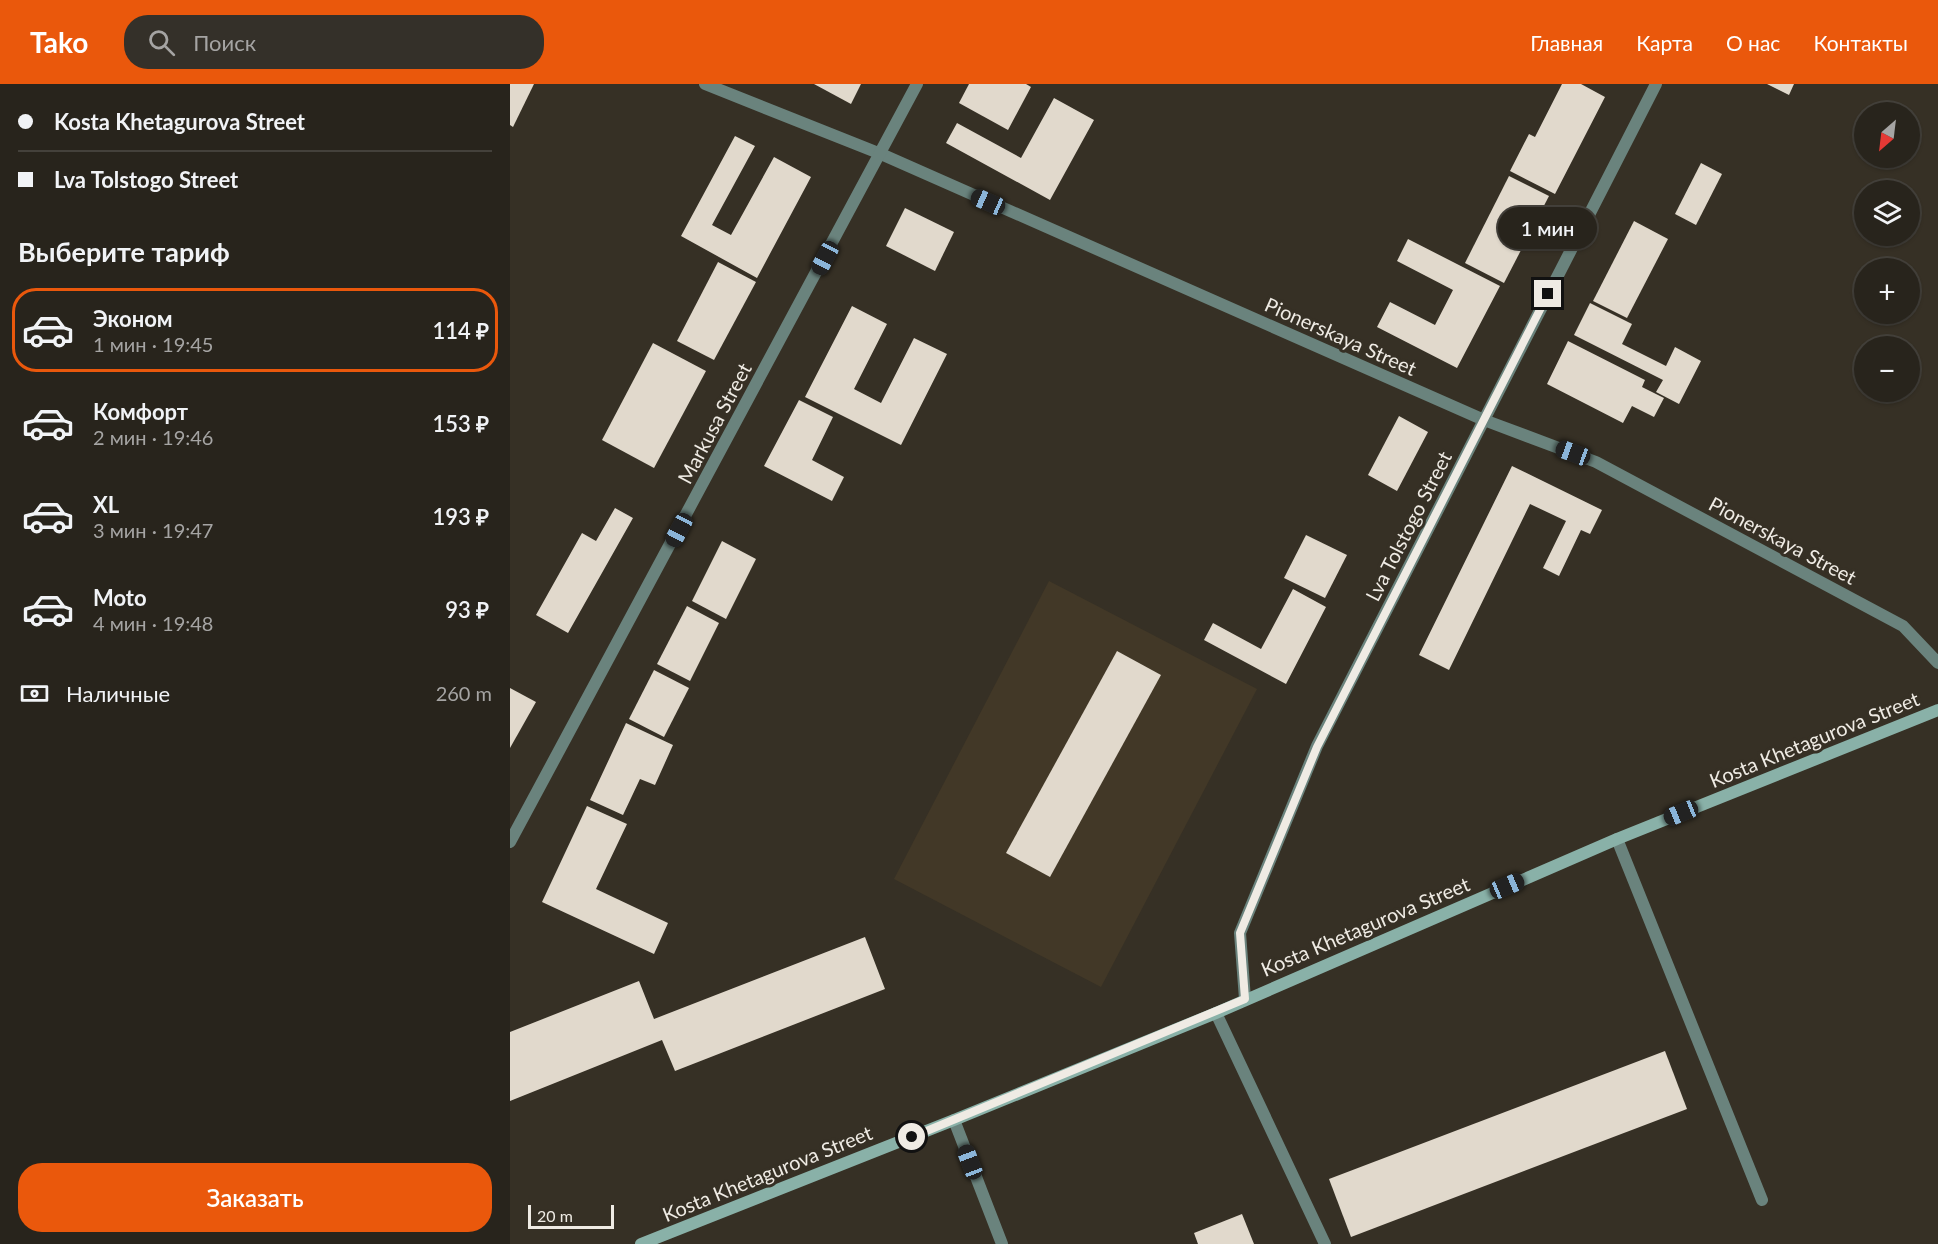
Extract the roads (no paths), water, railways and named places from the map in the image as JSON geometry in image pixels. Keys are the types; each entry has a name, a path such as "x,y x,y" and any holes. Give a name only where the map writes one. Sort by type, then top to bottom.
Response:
{"main road":[{"name":"Kosta Khetagurova Street","path":"641,1244 954,1120 1216,1012 1617,839 1938,710"}],"street":[{"name":"Pionerskaya Street","path":"705,84 881,154 1484,420 1596,462 1903,626 1938,663"},
{"name":"Markusa Street","path":"510,842 917,84"},
{"name":"Lva Tolstogo Street","path":"1245,999 1240,933 1317,747 1656,84"},
{"path":"1617,839 1762,1200"},
{"path":"1216,1012 1325,1244"},
{"path":"954,1120 1002,1244"}]}
